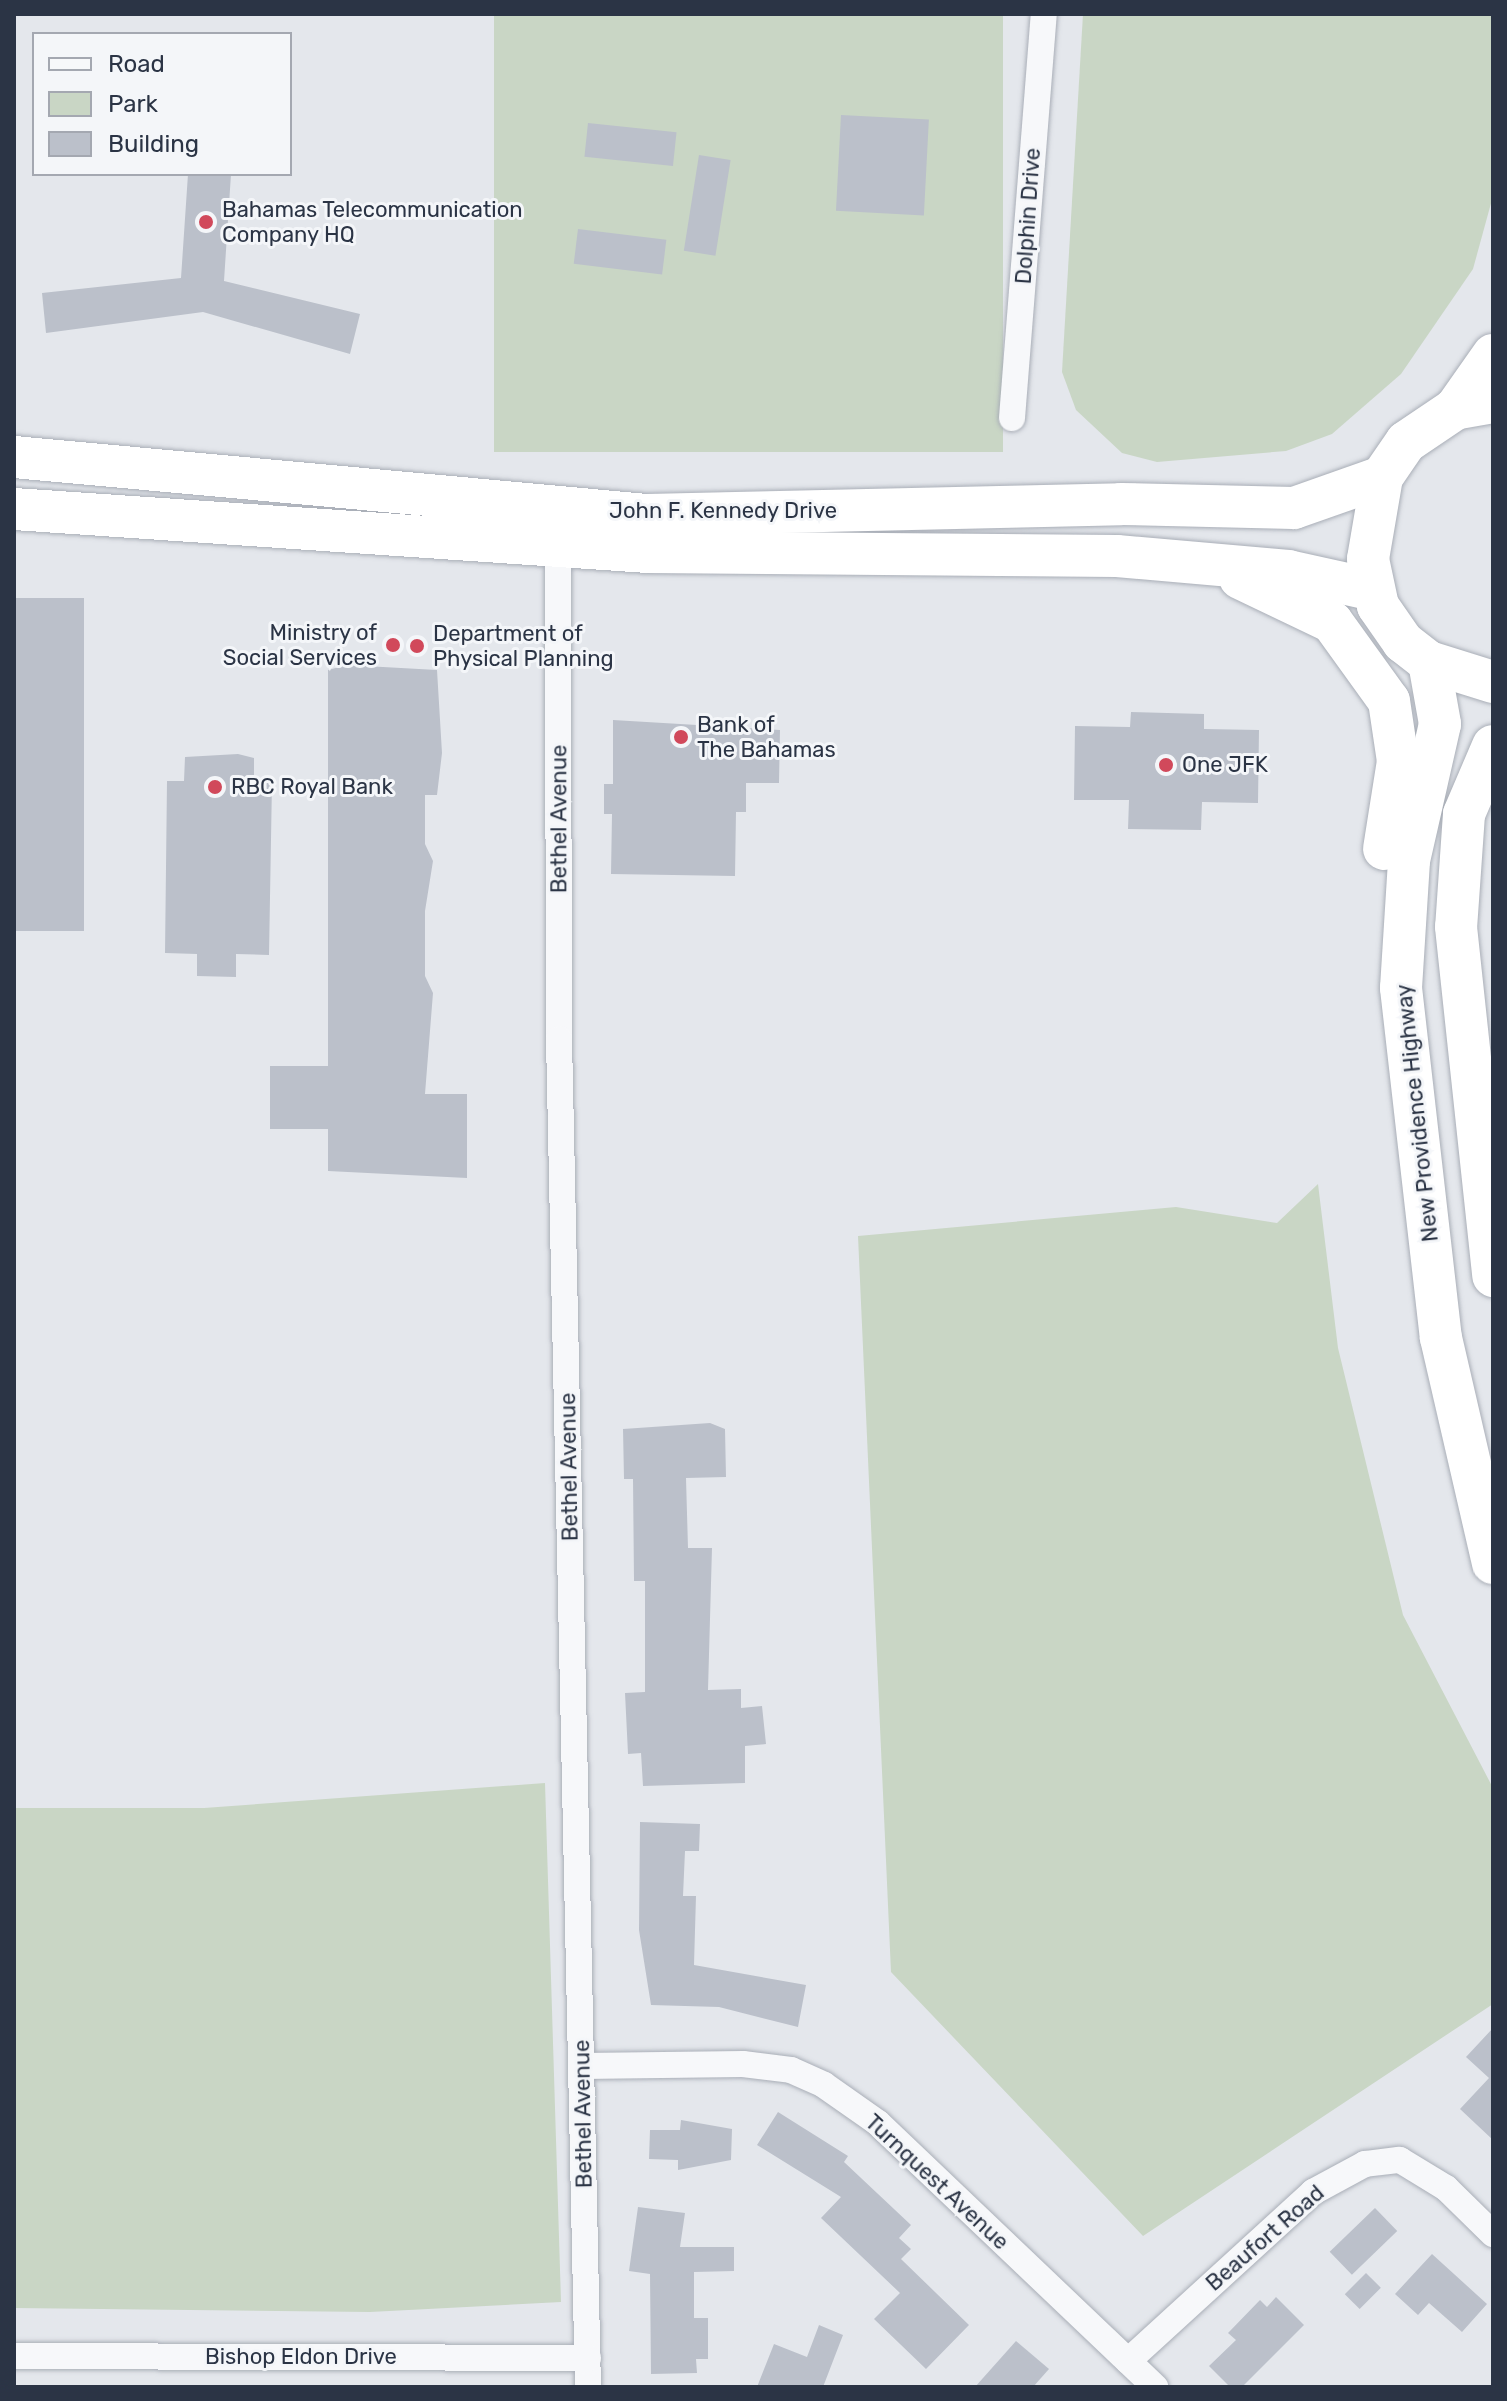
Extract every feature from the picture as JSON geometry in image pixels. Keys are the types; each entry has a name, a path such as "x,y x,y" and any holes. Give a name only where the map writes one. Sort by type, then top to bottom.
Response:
{"highway":[{"path":"1493,355 1474,406 1406,442 1382,477 1369,535 1374,590 1395,632 1429,662 1493,682"},
{"name":"John F. Kennedy Drive","path":"14,457 647,515 1121,504 1294,508 1382,477"},
{"name":"John F. Kennedy Drive","path":"14,509 558,546 1200,561 1374,590"},
{"path":"1200,561 1332,622 1389,701 1398,761 1384,853 1384,932 1401,988"},
{"name":"New Providence Highway","path":"1429,662 1440,724 1409,861 1401,988 1441,1338 1493,1563"},
{"path":"1493,746 1464,814 1456,914 1493,1276"}],"street":[{"name":"Dolphin Drive","path":"1012,418 1044,14"},
{"name":"Bethel Avenue","path":"558,546 559,1039 588,2387"},
{"name":"Turnquest Avenue","path":"582,2066 743,2064 791,2070 824,2085 878,2123 1155,2387"},
{"name":"Beaufort Road","path":"1128,2361 1313,2192 1365,2164 1400,2160 1446,2188 1493,2234"},
{"name":"Bishop Eldon Drive","path":"14,2356 588,2358"}],"green space":[{"path":"494,14 1003,14 1003,452 494,452"},
{"path":"1083,14 1493,14 1493,196 1473,269 1401,374 1332,434 1286,451 1157,462 1122,453 1076,410 1062,372"},
{"path":"1318,1184 1338,1348 1403,1615 1493,1788 1493,2004 1143,2236 891,1972 858,1236 1176,1207 1277,1223"},
{"path":"545,1783 561,2302 370,2312 14,2308 14,1808 204,1808"}],"building":[{"path":"841,115 929,120 924,215 836,211"},
{"path":"588,123 677,132 673,166 584,157"},
{"path":"699,155 731,160 715,256 684,251"},
{"name":"Bahamas Telecommunication Company HQ","path":"188,176 231,176 224,281 360,314 350,354 203,312 46,333 42,293 181,278"},
{"path":"578,229 666,240 662,275 574,264"},
{"path":"14,598 84,598 84,931 14,931"},
{"path":"347,665 437,670 442,753 437,795 425,795 425,844 433,861 425,911 425,976 433,993 425,1094 467,1094 467,1178 328,1171 328,1129 270,1129 270,1066 328,1066 328,670"},
{"name":"One JFK","path":"1131,712 1204,714 1204,729 1259,730 1258,803 1202,802 1201,830 1128,829 1129,800 1074,800 1075,726 1130,727"},
{"path":"613,720 780,730 779,783 746,783 746,812 736,812 735,876 611,874 612,814 604,814 604,784 613,784"},
{"path":"238,754 254,758 254,782 272,782 269,955 236,954 236,977 197,976 197,954 165,953 167,781 184,781 185,757"},
{"path":"710,1423 725,1429 726,1477 686,1478 688,1548 712,1548 708,1690 741,1689 741,1708 762,1706 766,1744 745,1746 745,1783 643,1786 641,1753 628,1754 625,1693 645,1692 645,1581 634,1581 633,1479 624,1479 623,1429"},
{"path":"640,1822 700,1824 699,1851 685,1851 683,1896 696,1896 694,1965 806,1985 798,2027 719,2007 651,2005 639,1930"},
{"path":"1493,2028 1493,2140 1460,2109 1489,2078 1466,2057"},
{"path":"778,2112 848,2156 844,2162 911,2225 899,2238 911,2249 901,2259 969,2325 926,2369 874,2319 900,2293 821,2218 841,2197 757,2145"},
{"path":"681,2120 732,2129 731,2160 678,2170 678,2160 649,2159 650,2130 680,2130"},
{"path":"638,2207 685,2213 680,2247 734,2247 734,2271 694,2272 694,2318 708,2318 708,2359 696,2359 697,2373 651,2374 650,2274 629,2271"},
{"path":"1375,2208 1397,2231 1352,2275 1330,2252"},
{"path":"1432,2254 1487,2304 1462,2332 1429,2303 1418,2315 1395,2294"},
{"path":"1366,2273 1381,2288 1360,2309 1345,2294"},
{"path":"1276,2297 1304,2325 1242,2387 1230,2387 1209,2366 1236,2340 1228,2333 1260,2300 1267,2307"},
{"path":"819,2325 843,2335 823,2387 757,2387 774,2344 807,2357"},
{"path":"1016,2341 1049,2369 1033,2387 975,2387"}],"place":[{"name":"Bahamas Telecommunication Company HQ","path":"206,222"},
{"name":"Ministry of Social Services","path":"393,645"},
{"name":"Department of Physical Planning","path":"417,646"},
{"name":"Bank of The Bahamas","path":"681,737"},
{"name":"One JFK","path":"1166,765"},
{"name":"RBC Royal Bank","path":"215,787"}]}
